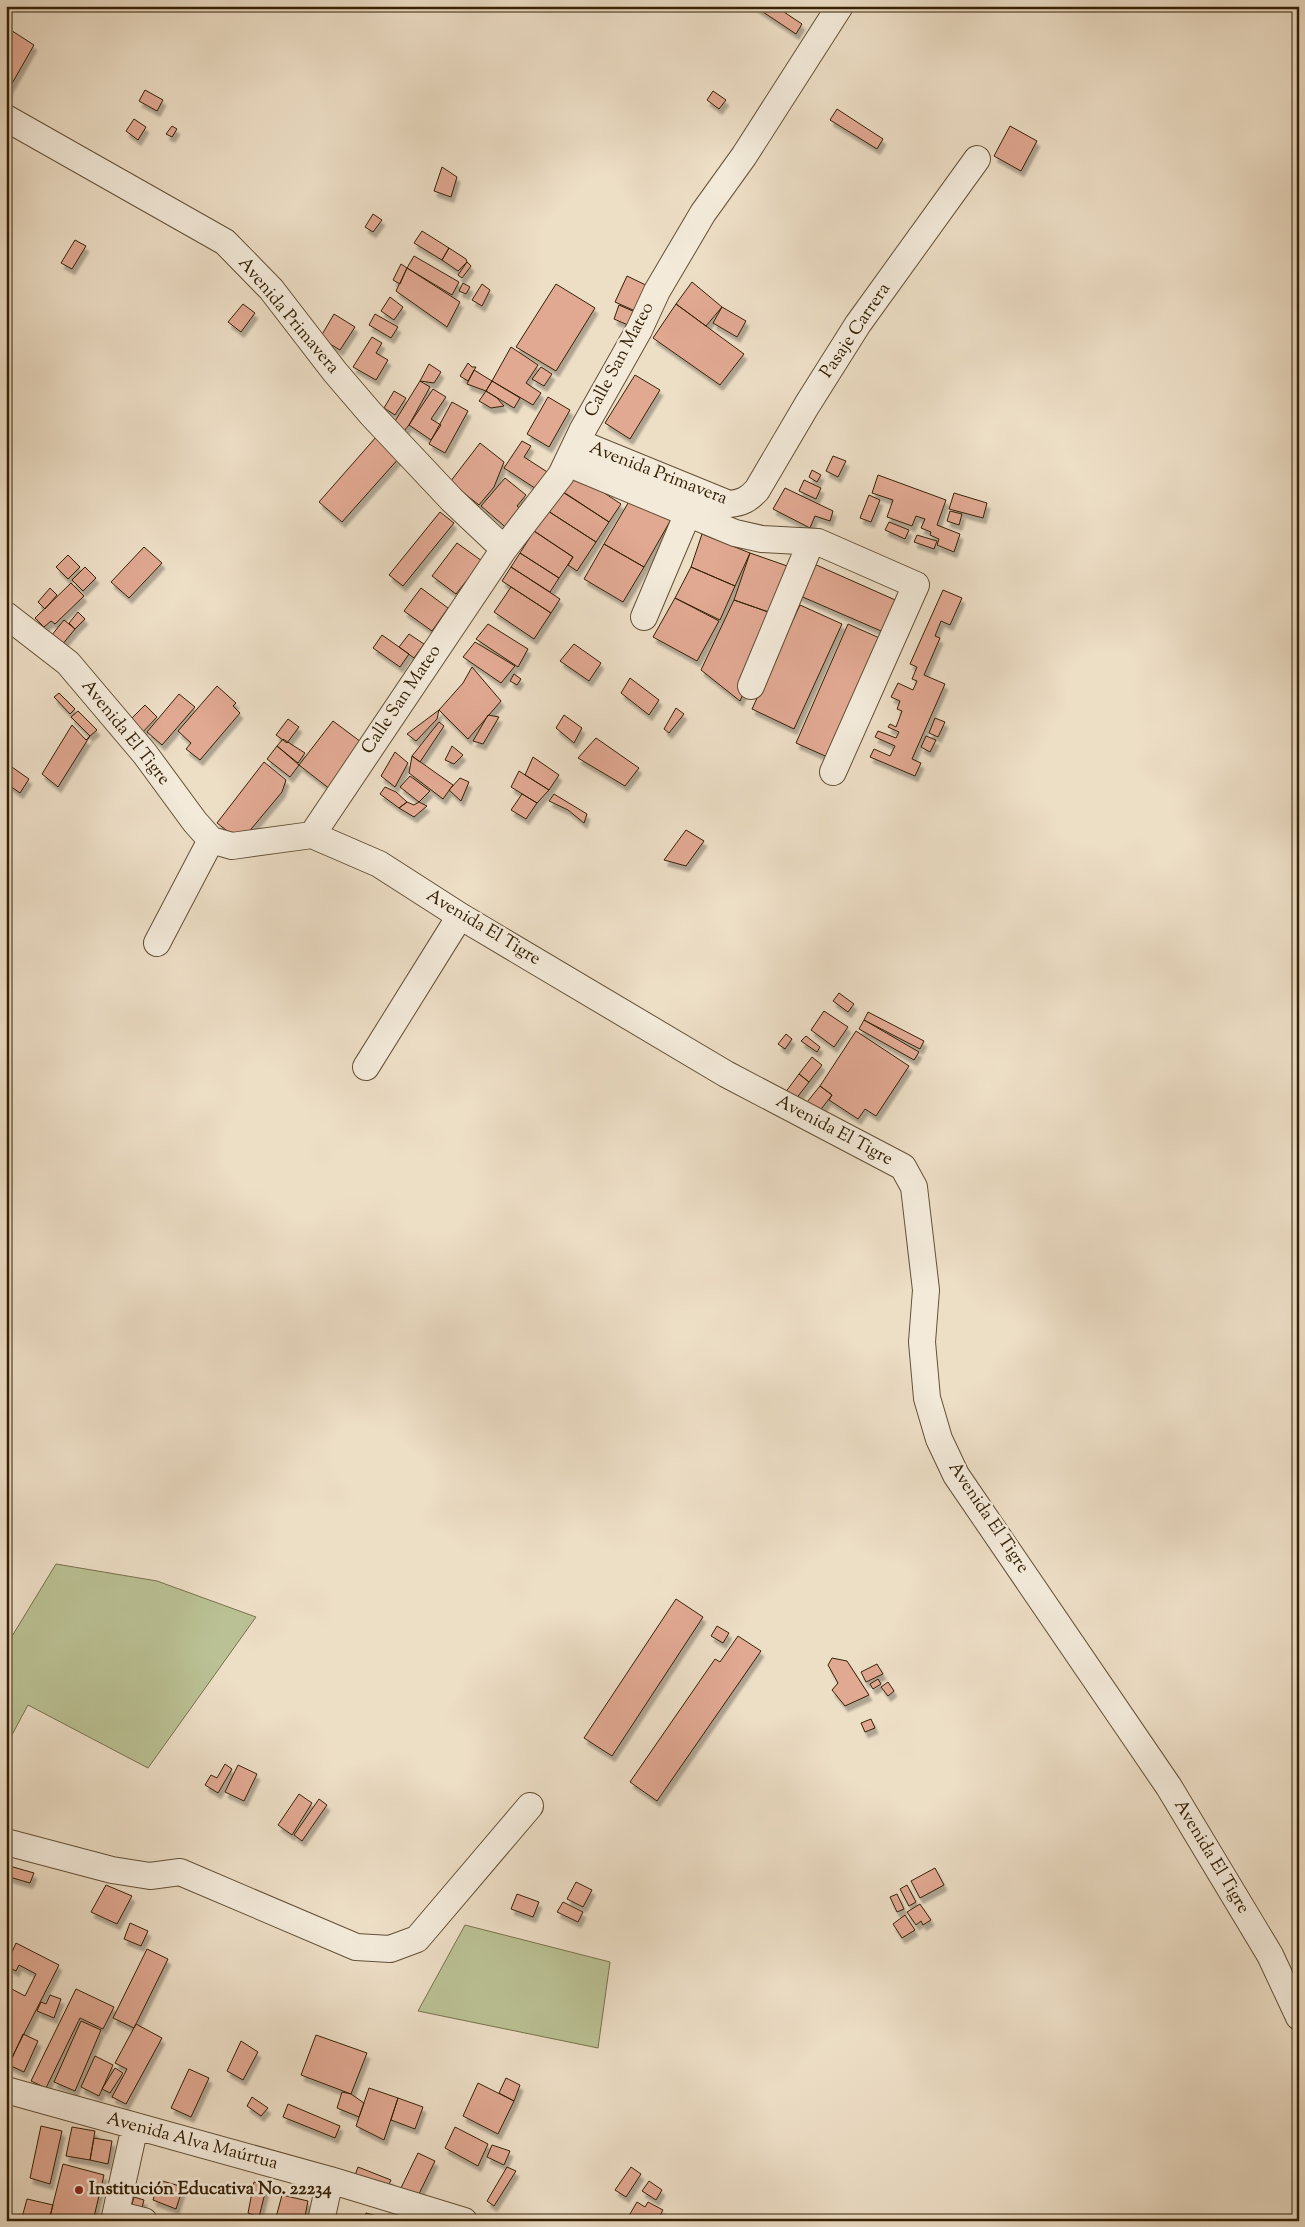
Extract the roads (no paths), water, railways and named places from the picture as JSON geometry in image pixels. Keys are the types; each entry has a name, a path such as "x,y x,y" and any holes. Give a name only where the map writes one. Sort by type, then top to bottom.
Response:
{"street":[{"name":"Calle San Mateo","path":"312,835 504,549 561,475 658,291 703,213 744,156 840,6"},
{"name":"Avenida Primavera","path":"6,118 225,242 271,289 335,372 372,414 452,500 504,549"},
{"name":"Pasaje Carrera","path":"740,504 758,490 807,404 858,324 977,159"},
{"name":"Avenida Primavera","path":"572,452 729,504 740,504"},
{"path":"572,452 688,513 735,533 762,539 818,542 840,550 916,585 833,772"},
{"path":"644,617 688,513"},
{"path":"751,686 811,542"},
{"name":"Avenida El Tigre","path":"6,616 68,663 145,754 195,822 211,840 232,846 247,845 261,840 312,835 379,864 460,916 726,1074 903,1167 914,1187 926,1290 922,1342 927,1398 939,1439 956,1475 1169,1787 1270,1955 1299,2017"},
{"path":"157,943 211,840"},
{"path":"366,1067 460,916"},
{"path":"6,1842 112,1870 150,1876 180,1872 356,1947 390,1949 417,1939 530,1806"},
{"name":"Avenida Alva Maúrtua","path":"6,2090 330,2180 464,2221"},
{"path":"135,2126 115,2217 144,2221"},
{"path":"321,2221 330,2180"}],"place":[{"name":"Institución Educativa No. 22234","path":"79,2190"}]}
